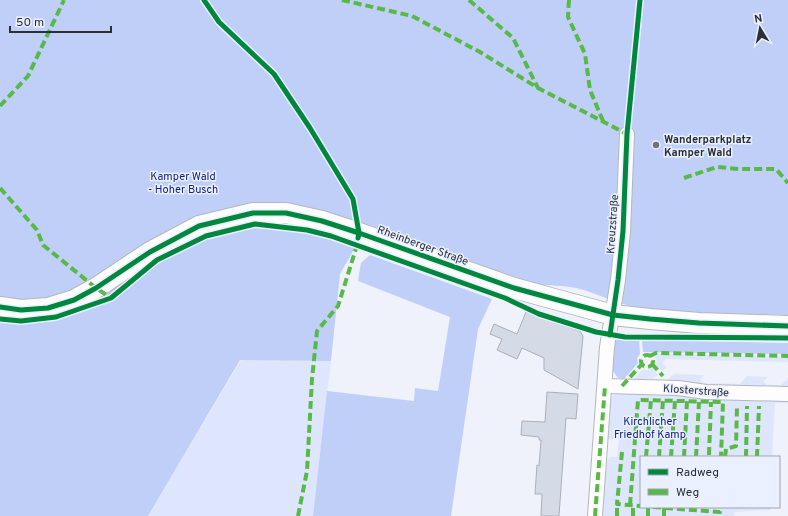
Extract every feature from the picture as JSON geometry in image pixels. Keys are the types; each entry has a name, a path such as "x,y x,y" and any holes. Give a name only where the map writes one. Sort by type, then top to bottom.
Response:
{"main road":[{"name":"Rheinberger Straße","path":"0,307 21,310 48,308 74,300 108,281 150,252 199,226 252,213 286,213 322,221 359,233 514,288 613,315 699,323 788,326"}],"street":[{"name":"Kreuzstraße","path":"613,315 623,232 627,134"},
{"path":"595,516 607,347 613,315"},
{"name":"Klosterstraße","path":"605,386 678,388 706,392 788,394"}],"green space":[{"name":"Kamper Wald - Hoher Busch","path":"0,0 788,0 788,315 716,314 637,308 577,288 530,285 359,233 357,244 340,274 331,361 240,360 148,516 0,516"},
{"path":"370,255 492,299 478,329 451,516 313,516 327,391 414,401 415,388 438,391 450,317 358,281 361,263"},
{"path":"614,340 639,340 640,354 637,358 638,363 624,379 618,378 613,371"},
{"path":"642,340 788,343 788,354 643,352"},
{"path":"658,354 788,357 788,362 666,359 662,363 667,367 662,371 656,365 657,361 655,357"},
{"path":"241,360 331,361 313,516 148,516"},
{"path":"652,368 658,375 655,377 647,379 634,379 643,369 647,370"},
{"path":"674,374 704,375 700,380 703,383 740,384 747,376 768,377 763,381 767,385 781,385 788,379 788,389 693,384 682,381 667,380"},
{"name":"Kirchlicher Friedhof Kamp","path":"622,393 788,399 788,403 775,403 772,456 640,456 640,508 770,508 770,510 735,512 734,516 601,516 605,462 610,457 617,457 619,439 607,439 609,402 613,395"}],"building":[{"path":"526,312 580,331 583,336 578,389 544,370 544,358 522,348 517,359 497,350 502,339 490,334 494,324 517,334"},
{"path":"547,392 578,394 576,419 566,418 559,516 541,516 542,494 535,494 537,465 539,466 541,440 539,440 539,437 521,435 522,421 545,422"}],"marked path":[{"path":"0,106 28,76 64,0"},
{"path":"342,0 412,16 480,52 538,88 627,134 627,131"},
{"path":"469,0 513,38 538,88"},
{"path":"569,0 568,17 585,54 590,90 603,121"},
{"path":"684,178 717,167 739,169 776,169 788,183"},
{"path":"0,188 37,230 43,245 96,288 111,298"},
{"path":"298,516 307,471 312,379 317,331 338,306 358,242"},
{"path":"650,356 656,353 788,356"},
{"path":"645,355 649,355 653,361 649,367 645,367 641,363 641,359 645,355"},
{"path":"622,386 642,364"},
{"path":"652,364 663,376"},
{"path":"595,516 605,386"},
{"path":"630,505 638,400 723,402 721,456"},
{"path":"646,456 651,400"},
{"path":"659,456 663,400"},
{"path":"671,456 675,401"},
{"path":"684,456 687,401"},
{"path":"696,456 699,402"},
{"path":"709,455 711,402"},
{"path":"746,456 747,406"},
{"path":"757,456 759,406"},
{"path":"725,456 726,449 736,446 737,407"},
{"path":"622,452 617,504 640,506"},
{"path":"617,504 617,516"},
{"path":"633,505 633,516"},
{"path":"648,508 648,516"},
{"path":"664,508 664,516"},
{"path":"666,508 720,512 720,508"}],"cycle path":[{"path":"204,0 219,22 274,74 310,128 353,199 359,233 358,238"},
{"path":"610,335 623,231 627,134 640,0"},
{"path":"0,307 21,310 48,308 74,300 96,288 150,252 199,226 253,213 286,213 322,221 359,233 514,288 613,315 699,323 788,326"},
{"path":"0,319 21,321 56,317 111,298 157,260 206,236 255,224 307,230 331,236 505,298 539,314 596,332 625,337 788,338"}],"place":[{"name":"Wanderparkplatz Kamper Wald","path":"656,145"}]}
